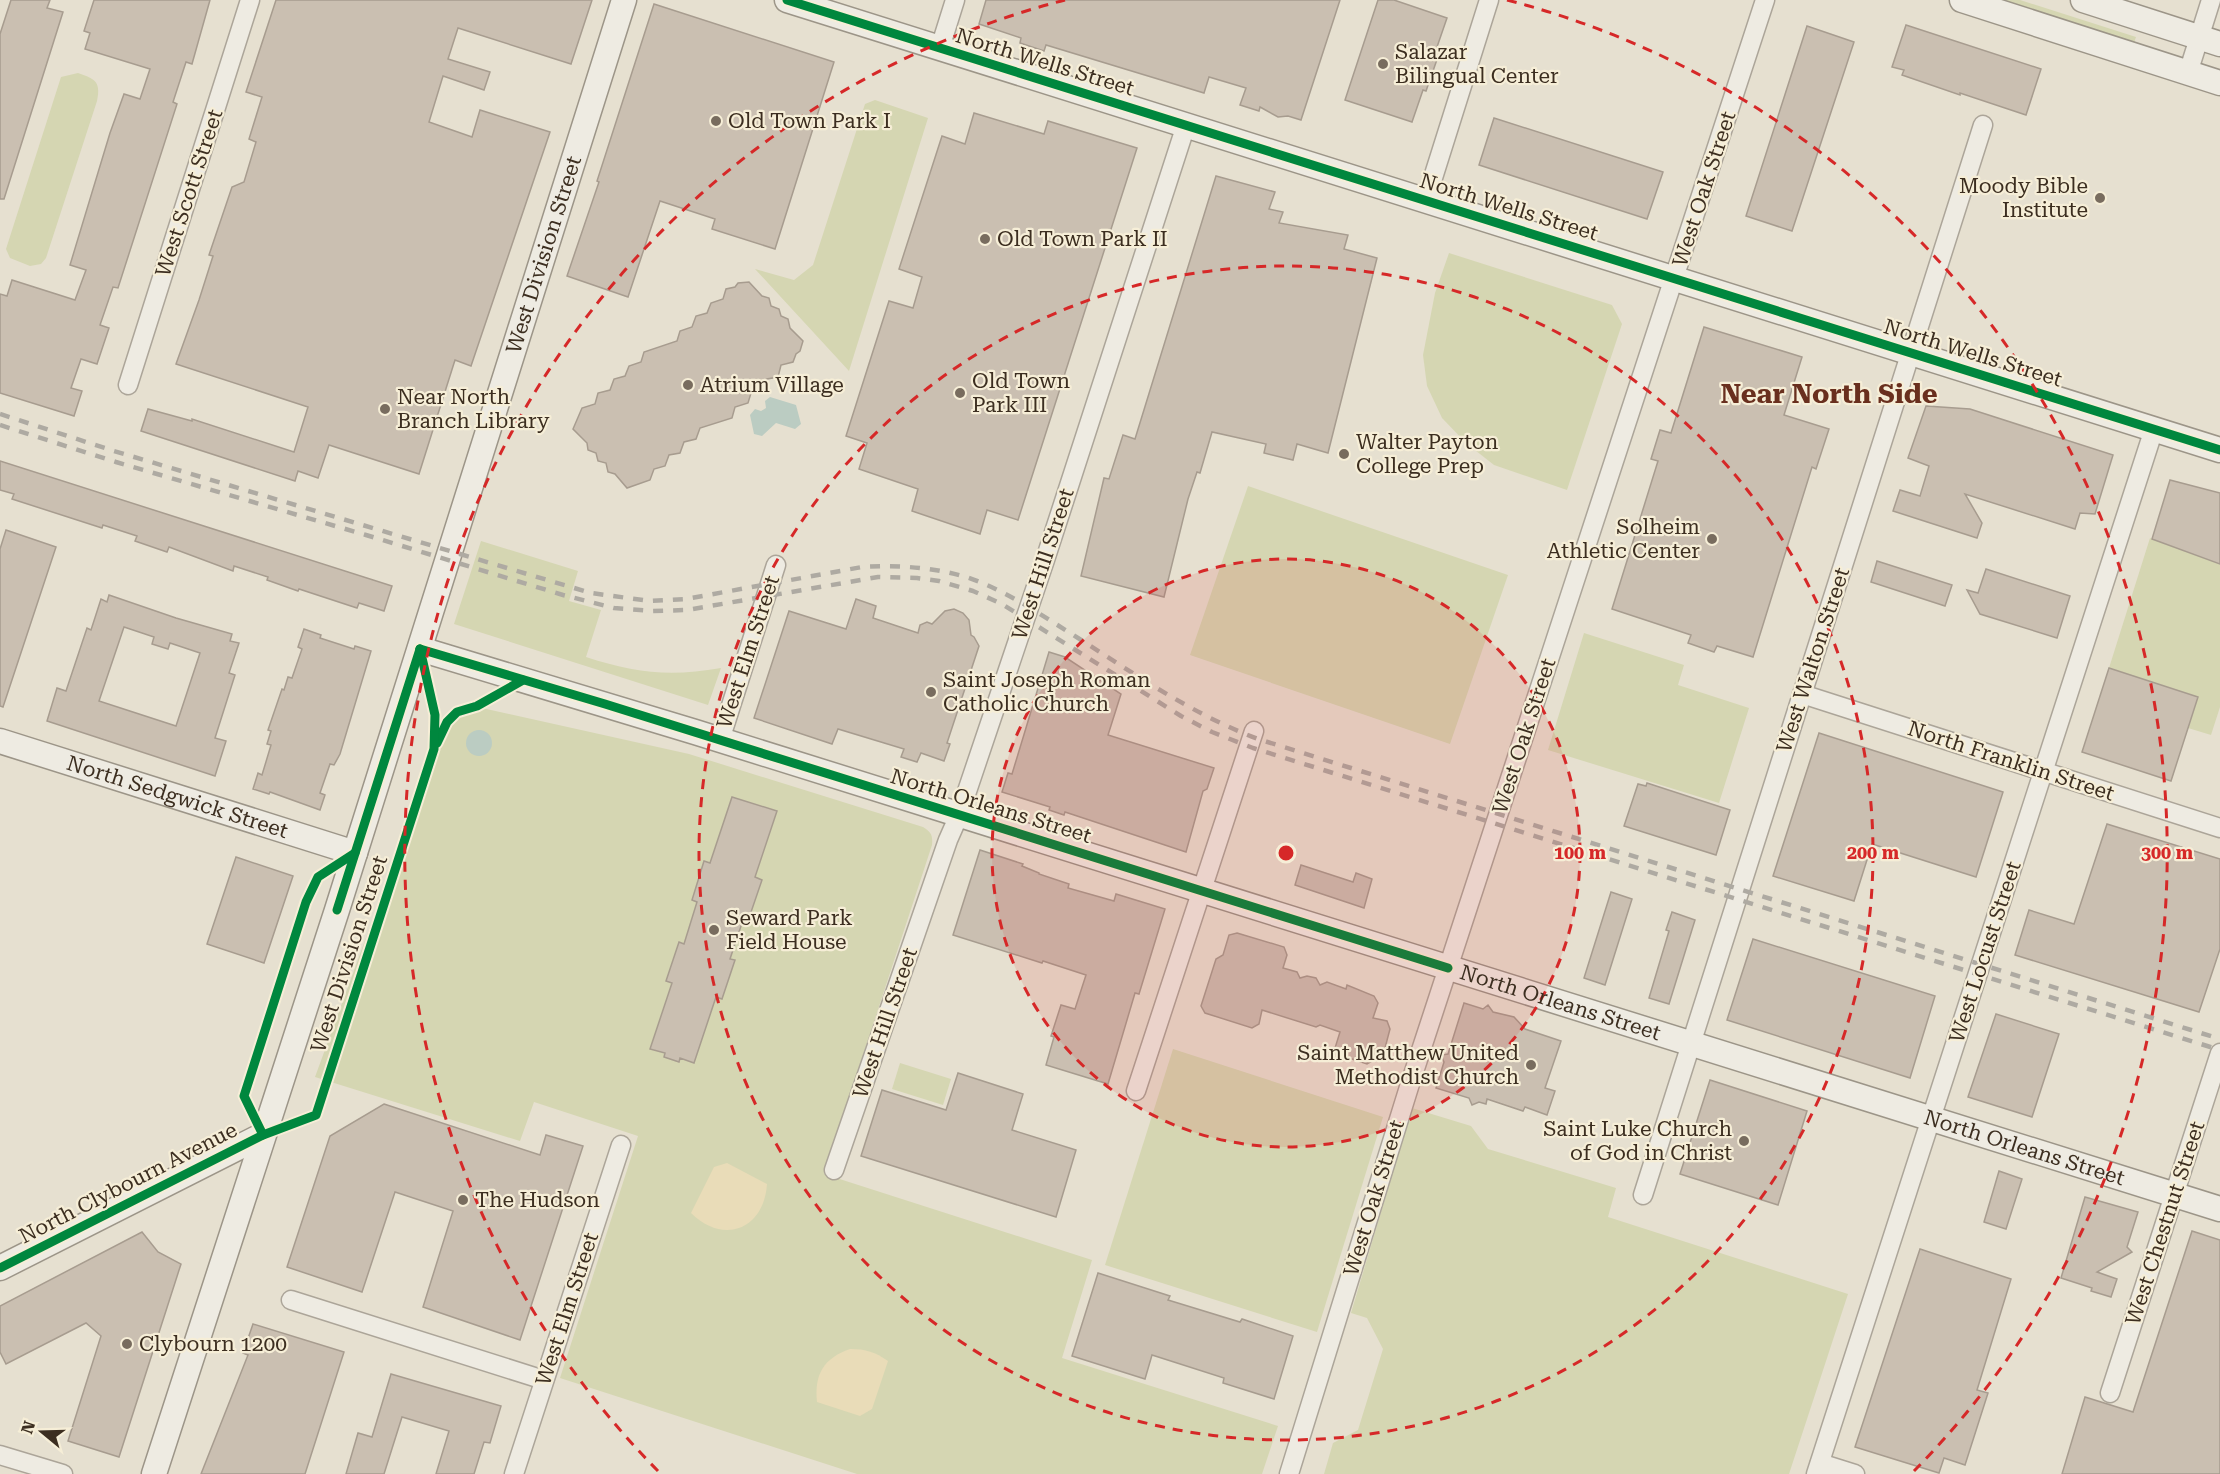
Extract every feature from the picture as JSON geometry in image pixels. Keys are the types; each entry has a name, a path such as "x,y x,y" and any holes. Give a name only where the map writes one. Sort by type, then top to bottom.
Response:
{"street":[{"name":"West Scott Street","path":"128,385 250,0"},
{"name":"West Division Street","path":"154,1474 355,853 624,0"},
{"name":"North Wells Street","path":"787,0 2220,450"},
{"path":"940,48 955,0"},
{"path":"1425,200 1489,0"},
{"name":"West Oak Street","path":"1289,1474 1409,1087 1765,0"},
{"path":"1962,0 2220,83"},
{"path":"2083,0 2210,40"},
{"path":"2188,73 2210,40 2211,0"},
{"name":"West Hill Street","path":"834,1170 944,849 959,815 1045,560 1186,125"},
{"name":"West Walton Street","path":"1643,1194 1983,125"},
{"name":"West Locust Street","path":"1818,1468 2154,429"},
{"name":"West Elm Street","path":"720,740 776,565"},
{"name":"North Orleans Street","path":"420,649 720,740 2220,1209"},
{"name":"North Franklin Street","path":"1802,694 2220,828"},
{"path":"1136,1092 1254,731"},
{"name":"North Sedgwick Street","path":"0,741 355,853"},
{"name":"West Chestnut Street","path":"2110,1393 2220,1053"},
{"name":"North Clybourn Avenue","path":"0,1268 263,1135"},
{"name":"West Elm Street","path":"514,1474 621,1144"},
{"path":"291,1300 544,1380"},
{"path":"0,1455 63,1474"},
{"path":"1818,1468 1855,1474"}],"green space":[{"path":"2000,0 2020,0 2136,37 2134,43"},
{"path":"78,73 95,82 98,89 97,101 46,258 41,264 30,266 10,258 6,249 61,77"},
{"path":"875,100 928,118 849,371 755,269 794,280 813,265 865,104"},
{"path":"1449,253 1612,305 1622,324 1567,490 1494,465 1466,443 1442,418 1427,386 1423,355 1435,293"},
{"path":"1248,486 1508,575 1450,744 1190,655"},
{"path":"2150,538 2220,564 2220,707 2211,735 2188,728 2198,697 2109,668"},
{"path":"481,541 578,571 569,601 601,610 586,657 621,667 653,672 703,671 721,668 708,705 454,624"},
{"path":"1584,633 1684,665 1678,685 1749,708 1719,803 1548,750"},
{"path":"482,708 689,754 923,827 928,831 932,836 932,845 824,1174 1092,1260 1062,1358 1278,1426 1262,1474 857,1474 560,1378 638,1136 534,1102 520,1141 315,1077 393,864 431,750 453,714"},
{"path":"1173,1049 1383,1117 1317,1332 1105,1265"},
{"path":"900,1063 951,1079 943,1105 892,1089"},
{"path":"1412,1108 1471,1126 1488,1149 1616,1188 1608,1217 1848,1294 1789,1474 1324,1474 1333,1443 1358,1430 1383,1349 1367,1318 1351,1313"}],"sand":[{"path":"727,1163 767,1184 764,1200 750,1222 740,1228 728,1230 703,1223 691,1213 714,1167"},
{"path":"850,1349 870,1352 888,1361 872,1409 860,1416 817,1402 817,1383 823,1368 833,1357"}],"shaded area":[{"path":"770,397 796,405 801,424 795,429 776,423 762,436 754,434 750,415 755,409 761,411 766,408 765,401"},
{"path":"479,730 488,734 492,743 488,752 479,756 470,752 466,743 470,734"}],"building":[{"path":"11,0 50,0 47,8 63,12 4,199 0,199 0,34"},
{"path":"94,0 210,0 192,64 186,62 173,102 177,104 118,288 113,287 100,325 109,328 97,364 81,359 71,388 82,391 74,416 0,393 0,294 7,296 12,280 75,300 86,270 70,265 110,133 124,94 140,99 150,69 85,49 90,33 84,31"},
{"path":"276,0 592,0 571,64 458,28 448,59 490,72 484,90 443,76 429,122 472,137 480,110 550,132 471,366 455,360 419,474 329,445 318,478 298,471 295,481 141,431 148,409 192,421 192,419 294,452 308,407 176,364 213,256 209,255 232,187 244,182 256,142 249,139 262,97 246,92"},
{"path":"986,0 1340,0 1301,120 1288,116 1278,117 1260,107 1259,111 1240,105 1246,88 1209,77 1204,93 1046,45 1044,51 1020,43 1021,38 979,24"},
{"path":"1378,0 1394,0 1447,18 1437,47 1441,48 1412,122 1345,100"},
{"name":"Old Town Park I","path":"654,4 834,62 775,249 712,229 715,219 660,201 628,297 567,276 599,182 597,181"},
{"path":"1906,25 2041,69 2026,115 1902,75 1904,70 1892,67"},
{"path":"1807,26 1854,42 1792,231 1746,216"},
{"path":"974,113 1044,134 1048,121 1137,148 1018,520 987,510 980,534 912,511 918,489 859,469 867,443 846,436 889,301 913,308 922,277 899,269 942,136 965,144"},
{"path":"1494,118 1663,172 1647,219 1479,165"},
{"path":"1216,176 1275,192 1269,209 1283,212 1279,223 1348,235 1344,249 1377,258 1328,453 1297,444 1293,460 1264,453 1266,444 1212,432 1200,473 1197,472 1188,499 1164,597 1081,576 1104,478 1109,479 1123,435 1135,439"},
{"name":"Atrium Village","path":"749,282 762,296 769,298 771,306 779,309 781,316 788,319 790,328 803,341 800,351 793,362 781,365 778,377 767,379 763,390 751,393 748,403 735,407 732,418 700,428 696,439 684,442 680,453 669,455 665,466 654,469 650,480 627,488 615,474 608,472 606,463 598,461 596,453 588,450 587,443 573,429 582,408 595,404 598,393 610,390 614,379 625,376 629,366 641,362 644,352 677,341 680,331 692,327 696,316 707,313 711,303 723,299 726,289 735,287 738,283"},
{"name":"Solheim Athletic Center","path":"1704,327 1802,357 1784,415 1829,429 1816,469 1812,467 1753,657 1717,646 1714,652 1688,643 1691,635 1612,609 1658,461 1651,459 1660,430 1671,433"},
{"path":"1926,406 1970,409 2113,455 2095,514 2080,513 2075,529 1965,494 1982,523 1977,538 1893,511 1900,490 1920,496 1929,466 1908,458"},
{"path":"0,461 392,586 384,611 359,603 357,608 299,589 298,591 267,580 268,577 234,566 233,571 169,547 167,552 135,541 137,536 103,525 102,528 12,499 14,494 0,490"},
{"path":"2170,480 2220,493 2220,564 2152,539"},
{"path":"6,530 56,547 3,707 0,706 0,549"},
{"path":"1877,561 1952,585 1945,606 1871,582"},
{"path":"1986,569 2070,596 2057,638 1980,614 1967,590 1978,593"},
{"path":"109,595 232,634 230,641 239,643 229,673 235,675 215,738 226,741 215,776 47,721 57,688 66,691 87,628 91,630 101,599 107,602","holes":["124,627 154,637 152,644 168,649 170,643 200,653 176,726 99,701"]},
{"path":"856,599 876,606 873,618 918,633 920,625 927,622 932,624 945,611 954,609 963,613 969,620 971,635 979,646 947,743 950,744 944,761 921,753 917,762 901,757 904,749 838,729 832,744 754,718 789,611 846,629"},
{"path":"304,629 321,635 320,638 354,649 355,646 371,651 340,754 334,765 330,764 320,793 325,795 320,810 270,792 269,794 253,789 258,773 262,775 271,745 267,744 271,731 268,730 282,689 284,690 288,677 292,678 302,649 298,647"},
{"path":"1049,652 1065,657 1121,694 1108,735 1214,768 1207,789 1203,791 1186,852 1065,812 1064,815 1049,810 1050,807 1002,792 1008,773 1012,774"},
{"path":"2109,668 2198,697 2171,781 2082,752"},
{"path":"1819,733 2003,792 1976,877 1872,844 1854,901 1773,876"},
{"path":"1647,783 1730,810 1716,855 1624,826 1638,784 1646,786"},
{"name":"Seward Park Field House","path":"732,797 777,811 755,877 762,880 749,918 744,917 730,959 735,960 722,999 716,997 694,1063 680,1058 679,1062 664,1057 665,1053 650,1049 672,983 666,981 679,942 684,944 697,902 692,900 704,861 710,863"},
{"path":"2107,824 2220,859 2220,949 2199,1012 2015,955 2029,910 2074,924"},
{"path":"980,850 1023,864 1022,866 1039,874 1069,884 1068,888 1114,901 1116,894 1165,909 1139,994 1135,993 1108,1084 1046,1065 1054,1037 1051,1036 1061,1005 1075,1009 1086,975 953,935"},
{"path":"236,857 293,876 264,963 207,944"},
{"path":"1301,865 1353,882 1356,873 1372,879 1364,908 1295,885"},
{"path":"1611,892 1632,899 1605,985 1584,978"},
{"path":"1672,912 1695,920 1669,1004 1649,998 1669,931 1666,930"},
{"path":"1237,933 1284,947 1287,955 1283,968 1297,972 1300,978 1307,976 1316,978 1320,985 1327,982 1346,989 1347,985 1374,996 1378,1003 1373,1018 1387,1021 1390,1029 1385,1048 1377,1052 1374,1060 1367,1064 1340,1055 1335,1048 1340,1032 1320,1025 1316,1027 1262,1010 1259,1024 1252,1028 1205,1013 1201,1006 1216,959 1223,955 1229,935"},
{"path":"1753,939 1935,996 1910,1078 1727,1020"},
{"path":"1464,1003 1483,1009 1488,1005 1493,1012 1514,1017 1525,1029 1561,1041 1545,1088 1555,1091 1547,1115 1525,1107 1523,1111 1487,1099 1486,1104 1479,1102 1472,1105 1469,1098 1436,1088 1444,1062 1441,1055 1448,1054"},
{"path":"1996,1014 2059,1034 2032,1117 1968,1097"},
{"path":"958,1073 1023,1094 1012,1130 1076,1150 1056,1217 861,1156 882,1090 946,1110"},
{"name":"Saint Luke Church of God in Christ","path":"1710,1080 1807,1111 1778,1205 1680,1174"},
{"path":"384,1104 540,1155 546,1135 583,1146 520,1340 423,1307 453,1211 395,1192 362,1292 287,1267 330,1136"},
{"path":"1999,1171 2022,1179 2006,1229 1984,1222"},
{"path":"2085,1197 2138,1212 2127,1247 2132,1252 2097,1272 2117,1279 2111,1297 2061,1278"},
{"path":"2192,1231 2220,1240 2220,1474 2062,1474 2085,1397 2133,1412"},
{"name":"Clybourn 1200","path":"142,1232 158,1252 181,1264 119,1457 68,1441 101,1336 86,1323 6,1364 0,1352 0,1306"},
{"path":"1920,1249 2011,1279 1977,1390 1988,1393 1965,1465 1944,1458 1939,1473 1855,1447"},
{"path":"1098,1273 1170,1296 1168,1300 1240,1322 1242,1319 1293,1336 1274,1399 1223,1383 1224,1378 1152,1355 1145,1379 1072,1356"},
{"path":"253,1324 344,1352 305,1474 201,1474 248,1355 243,1353"},
{"path":"391,1374 501,1406 490,1443 484,1442 474,1474 436,1474 449,1431 402,1417 384,1474 346,1474 358,1433 372,1437"}],"railway":[{"path":"0,414 114,451 591,593 650,601 686,599 862,567 915,568 966,577 1018,601 1184,704 1258,739 2220,1039"},
{"path":"0,425 116,462 563,595 614,608 652,611 687,610 878,577 939,581 973,591 1002,604 1181,716 1212,732 1253,748 2220,1050"}],"cycle path":[{"path":"787,0 2220,450"},
{"path":"420,649 605,704 1448,968"},
{"path":"337,910 420,649"},
{"path":"0,1268 263,1135 316,1115 434,749 435,715 420,649"},
{"path":"437,743 447,722 457,712 477,706 523,680"},
{"path":"263,1135 244,1096 306,902 318,877 355,853"}],"place":[{"name":"Salazar Bilingual Center","path":"1383,64"},
{"name":"Old Town Park I","path":"716,121"},
{"name":"Moody Bible Institute","path":"2100,198"},
{"name":"Old Town Park II","path":"985,239"},
{"name":"Atrium Village","path":"688,385"},
{"name":"Old Town Park III","path":"960,393"},
{"name":"Near North Branch Library","path":"385,409"},
{"name":"Walter Payton College Prep","path":"1344,454"},
{"name":"Solheim Athletic Center","path":"1712,539"},
{"name":"Saint Joseph Roman Catholic Church","path":"931,692"},
{"name":"Seward Park Field House","path":"714,930"},
{"name":"Saint Matthew United Methodist Church","path":"1531,1065"},
{"name":"Saint Luke Church of God in Christ","path":"1744,1141"},
{"name":"The Hudson","path":"463,1200"},
{"name":"Clybourn 1200","path":"127,1344"}],"district":[{"name":"Near North Side","path":"1829,394"}]}
